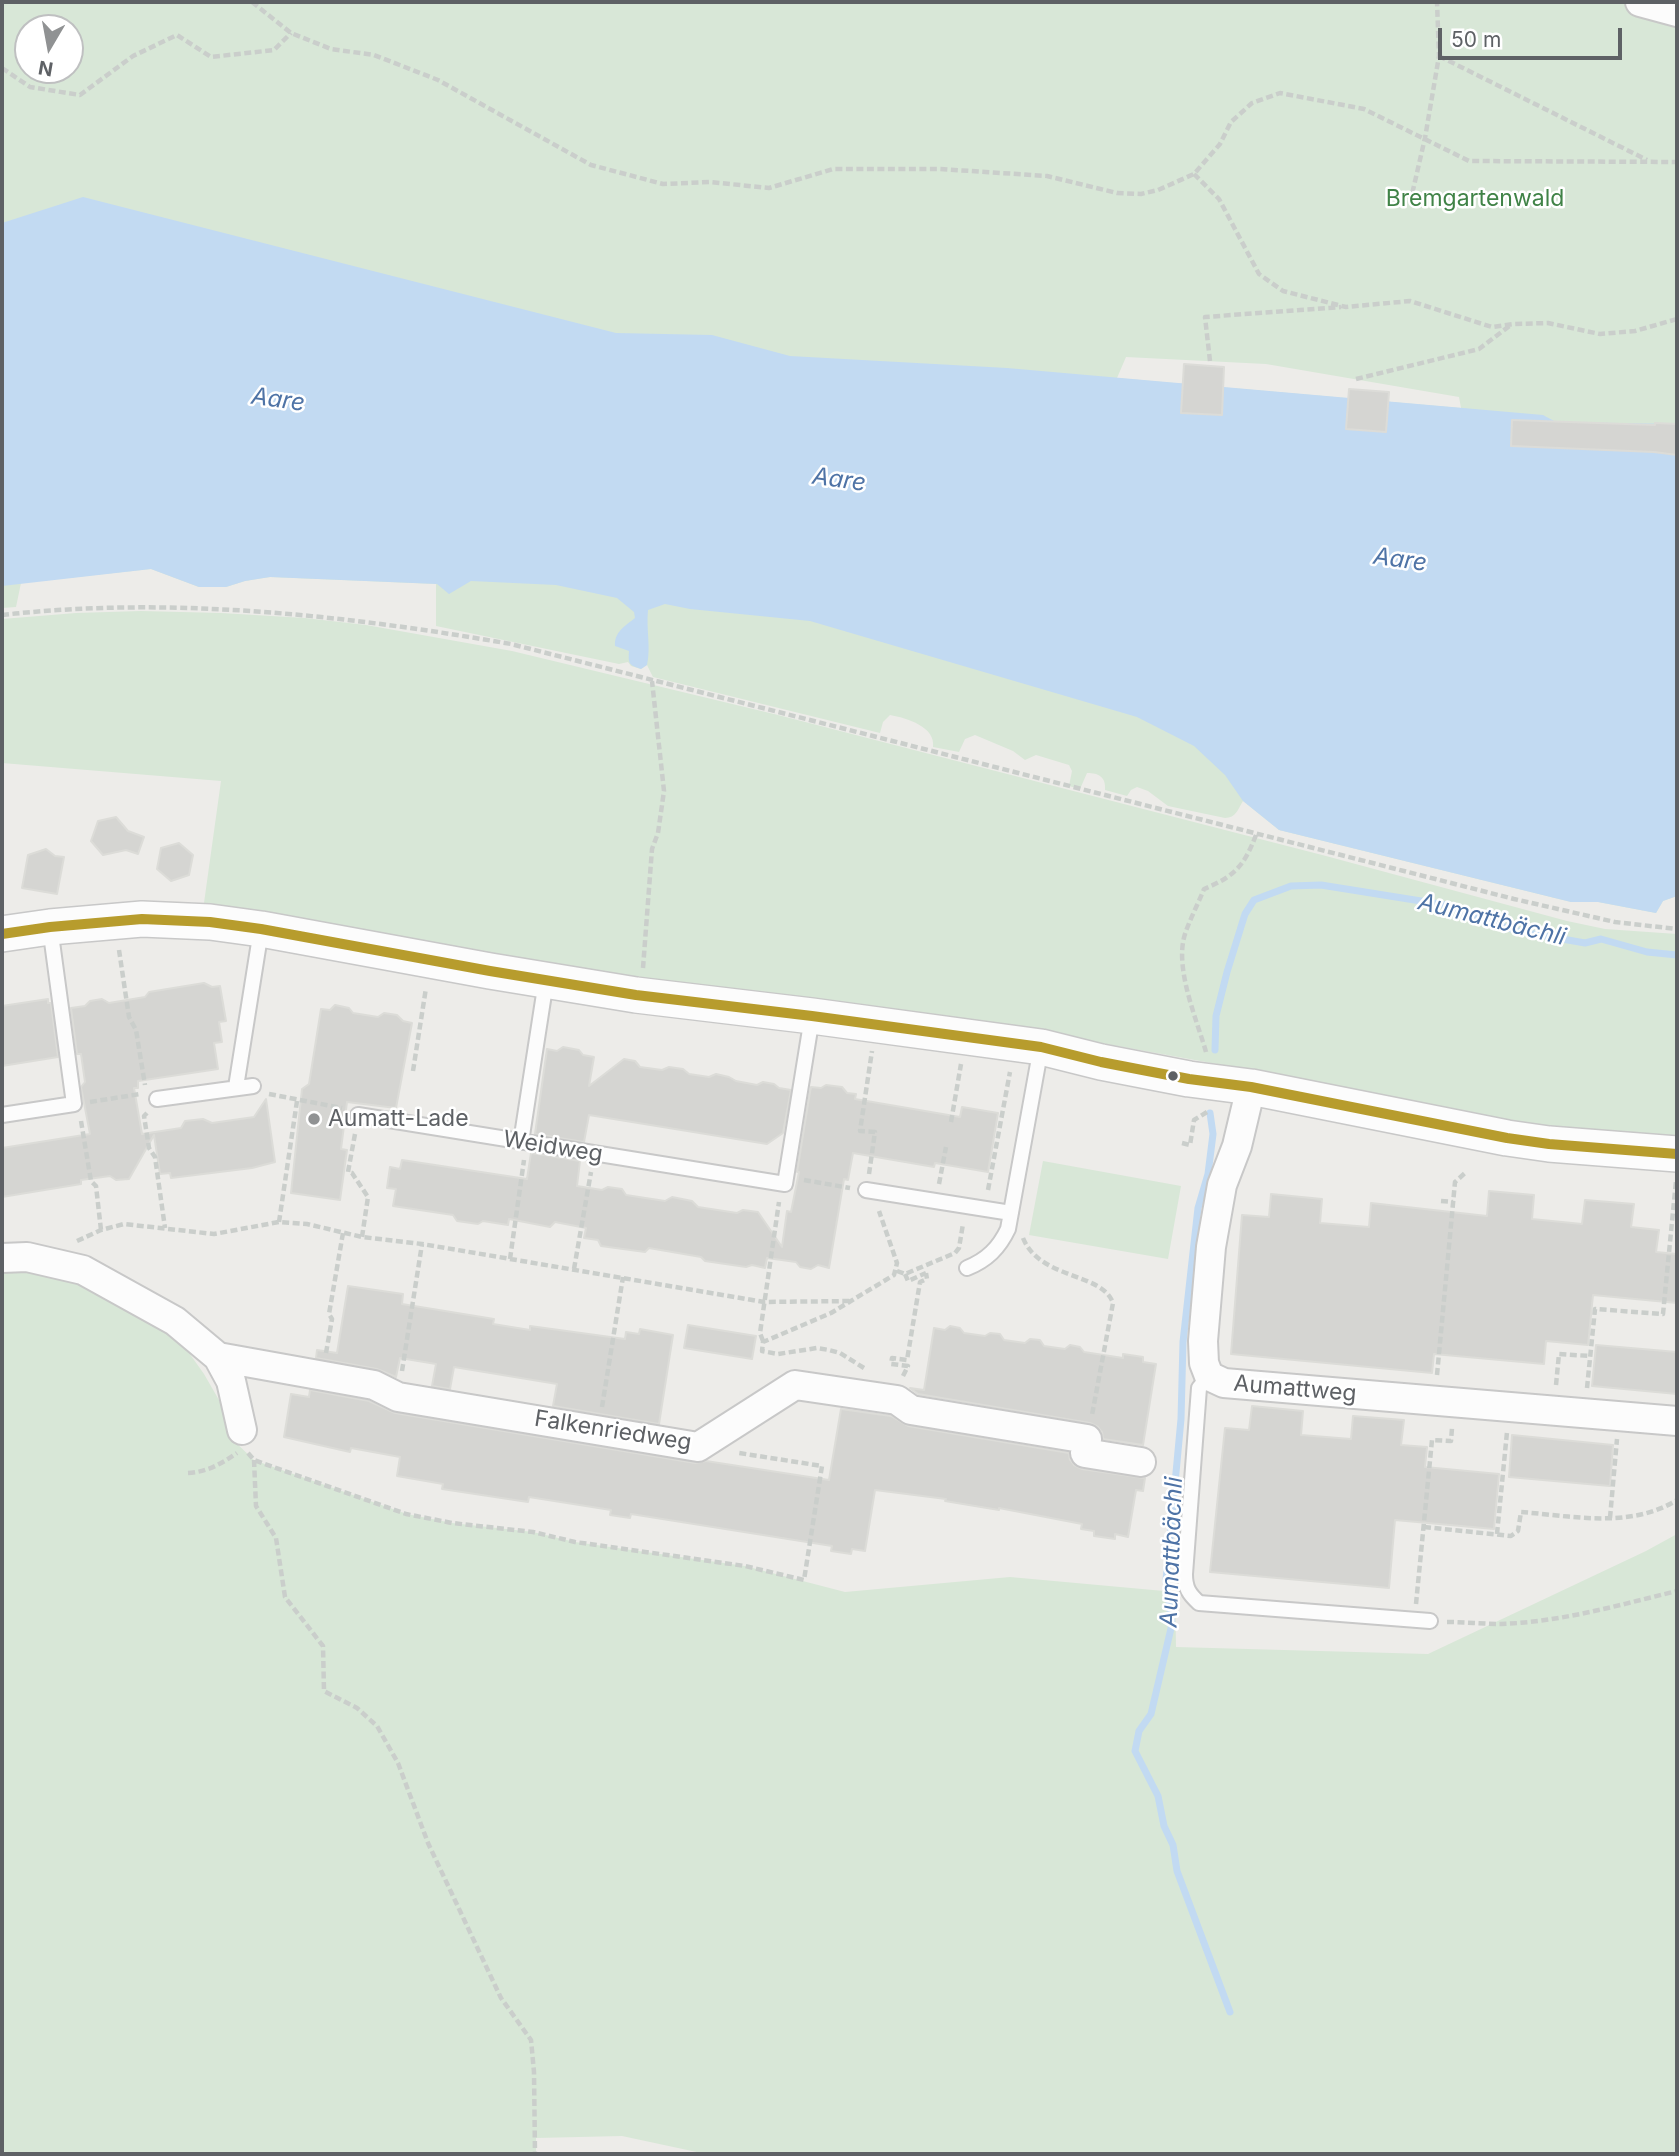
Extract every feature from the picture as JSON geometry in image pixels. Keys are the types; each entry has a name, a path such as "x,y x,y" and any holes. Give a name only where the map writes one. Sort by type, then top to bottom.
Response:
{"street":[{"path":"1640,2 1677,12"},
{"path":"2,934 142,919 210,922 261,929 546,981 636,995 812,1016 1026,1054 1101,1062 1189,1079 1251,1087 1677,1169"},
{"name":"Aumattweg","path":"1251,1087 1237,1146 1222,1185 1211,1247 1203,1341 1204,1363 1209,1376 1224,1383 1677,1421"},
{"name":"Falkenriedweg","path":"2,1258 43,1259 83,1269 175,1321 218,1357 230,1381 242,1430"},
{"name":"Falkenriedweg","path":"218,1357 374,1385 398,1397 698,1447 795,1385 897,1400 911,1410 1087,1439 1085,1453 1141,1462"}],"lane":[{"path":"2,1115 76,1104 50,928"},
{"path":"236,1087 261,929"},
{"path":"523,1142 546,981"},
{"path":"785,1180 812,1016"},
{"path":"967,1268 980,1263 997,1248 1007,1229 1011,1213 1026,1054"},
{"path":"152,1096 253,1086"},
{"name":"Weidweg","path":"358,1115 785,1180"},
{"path":"866,1191 1011,1213"},
{"path":"1209,1376 1199,1388 1185,1574 1185,1586 1189,1594 1199,1602 1430,1621"}],"path":[{"path":"252,2 291,33 331,48 374,55 438,80 591,166 663,184 710,182 769,188 833,169 940,169 1047,176 1117,193 1141,194 1158,190 1194,174 1220,144 1231,122 1252,103 1280,93 1364,109 1469,160 1677,162"},
{"path":"1410,203 1425,138 1438,56 1437,2"},
{"path":"2,68 30,87 80,95 133,57 177,35 211,57 274,50 291,33"},
{"path":"1438,56 1650,162"},
{"path":"1194,174 1219,199 1259,274 1283,291 1346,307"},
{"path":"1210,361 1205,317 1410,301 1492,327 1548,323 1600,334 1635,331 1677,319"},
{"path":"1356,379 1479,349 1513,324"},
{"path":"2,615 74,609 206,609 352,620 511,644 1256,835 1615,922 1677,929"},
{"path":"636,995 644,963 652,849 658,833 664,791 652,681"},
{"path":"1210,1081 1205,1050 1192,1013 1182,958 1184,936 1204,889 1222,881 1235,871 1248,856 1256,835"},
{"path":"76,1104 152,1096 136,1030 129,1017 118,939"},
{"path":"412,1071 428,980"},
{"path":"867,1369 840,1353 829,1350 817,1348 778,1354 762,1351 760,1333 779,1203 785,1180 866,1191 875,1132 860,1130 874,1043"},
{"path":"985,1208 1026,1054"},
{"path":"951,1122 963,1055"},
{"path":"253,1086 272,1096 350,1109 358,1115"},
{"path":"279,1222 297,1101"},
{"path":"1182,1143 1190,1145 1194,1120"},
{"path":"145,1122 149,1147 155,1157 165,1228"},
{"path":"83,1130 91,1181 96,1186 101,1230"},
{"path":"510,1259 523,1142"},
{"path":"936,1202 946,1147"},
{"path":"352,1151 348,1172 352,1173 368,1197 362,1237"},
{"path":"1588,1383 1595,1309 1663,1314 1677,1169"},
{"path":"1435,1401 1455,1182 1465,1173"},
{"path":"574,1269 589,1181"},
{"path":"1441,1201 1453,1202"},
{"path":"763,1342 831,1313 890,1279 897,1271 897,1263 878,1211 890,1213"},
{"path":"1011,1213 1024,1222 1023,1239 1030,1252 1052,1268 1091,1282 1111,1297 1113,1303 1095,1397"},
{"path":"43,1259 101,1230 124,1224 214,1234 279,1222 307,1224 362,1237 422,1244 764,1302 851,1301"},
{"path":"322,1376 343,1233"},
{"path":"897,1271 905,1274 955,1253 958,1251 962,1233"},
{"path":"402,1371 422,1244"},
{"path":"905,1274 908,1281 926,1273 928,1279 920,1282 907,1360 892,1358 891,1364 905,1366"},
{"path":"599,1429 624,1277"},
{"path":"1555,1396 1559,1354 1590,1356"},
{"path":"1497,1534 1510,1407"},
{"path":"1610,1518 1618,1438"},
{"path":"1415,1621 1432,1440"},
{"path":"188,1473 212,1469 244,1449 254,1460 407,1514 744,1566 804,1580 822,1466 698,1447"},
{"path":"254,1460 256,1506 276,1538 285,1597 323,1646 324,1691 358,1708 377,1726 398,1763 428,1843 501,1998 531,2040 535,2154"},
{"path":"1424,1527 1511,1535 1517,1533 1521,1512 1610,1518 1646,1514 1677,1500"},
{"path":"1430,1621 1500,1624 1532,1622 1571,1616 1677,1591"}],"green space":[{"name":"Bremgartenwald","path":"2,2 1677,2 1677,896 1663,901 1656,913 1598,902 1571,902 1279,830 1243,801 1234,815 1225,818 1168,806 1148,791 1137,787 1127,796 1105,790 1103,779 1095,774 1087,773 1080,789 1069,786 1072,771 1069,765 1036,755 1025,760 1013,751 975,735 965,739 959,752 933,747 933,740 925,729 897,716 890,715 883,722 880,733 653,677 647,665 641,669 628,662 619,664 436,626 436,584 270,577 226,587 199,587 151,569 21,583 16,607 2,608","holes":["1126,357 1266,364 1459,397 1461,408 1117,378"]},
{"path":"141,611 305,618 366,625 512,651 778,715 1567,921 1605,929 1677,934 1677,1138 1557,1132 1454,1116 1228,1066 1051,1034 778,1000 203,910 221,781 2,763 2,619"},
{"path":"1043,1161 1181,1186 1168,1259 1029,1235"},
{"path":"2,1266 65,1271 160,1322 182,1343 204,1374 231,1421 232,1439 254,1460 407,1514 452,1523 533,1532 575,1542 745,1566 845,1592 1010,1577 1175,1592 1176,1647 1428,1654 1677,1534 1677,2154 706,2154 622,2136 536,2138 536,2154 2,2154"}],"water":[{"name":"Aare","path":"83,197 616,333 712,335 790,356 1007,368 1543,415 1556,422 1677,424 1677,896 1663,901 1656,913 1598,902 1571,902 1279,830 1243,801 1225,775 1194,746 1137,717 810,621 665,604 648,610 648,658 647,665 641,669 630,663 629,651 615,646 618,633 635,618 634,612 617,598 556,585 471,581 449,594 437,584 270,577 226,587 199,587 151,569 2,586 2,223"}],"building":[{"path":"1184,364 1224,367 1222,415 1181,413"},
{"path":"1349,389 1389,392 1386,432 1346,429"},
{"path":"1512,420 1677,424 1677,455 1511,446"},
{"path":"116,817 128,831 144,837 138,854 126,850 103,855 91,841 98,821"},
{"path":"179,843 193,855 189,875 171,881 157,869 161,848"},
{"path":"46,849 55,856 64,857 57,894 22,888 28,855"},
{"path":"204,983 212,987 220,986 226,1021 219,1022 222,1042 214,1043 218,1069 138,1081 138,1088 134,1088 142,1134 181,1128 185,1121 203,1119 212,1123 254,1117 266,1099 275,1162 252,1168 171,1178 170,1173 160,1174 154,1135 129,1179 116,1180 110,1176 81,1180 81,1184 2,1197 2,1148 90,1134 81,1087 85,1082 81,1054 77,1054 71,1008 85,1006 90,1001 102,999 109,1003 145,997 149,992"},
{"path":"48,999 48,1003 51,1003 58,1057 2,1066 2,1006"},
{"path":"335,1005 349,1008 353,1013 378,1017 384,1013 397,1015 403,1021 412,1023 396,1108 347,1102 341,1149 347,1150 340,1200 291,1193 302,1089 309,1084 321,1009 330,1010"},
{"path":"563,1047 594,1057 589,1086 624,1059 635,1061 640,1067 683,1069 689,1074 709,1077 716,1074 736,1081 757,1085 763,1082 791,1090 783,1133 767,1144 589,1115 584,1142 535,1134 547,1049 557,1051"},
{"path":"826,1085 842,1087 847,1093 856,1094 855,1099 960,1117 962,1107 998,1113 988,1172 935,1163 934,1167 853,1153 848,1180 844,1179 829,1268 818,1265 811,1269 800,1267 796,1262 767,1258 765,1268 752,1265 746,1267 649,1248 645,1252 601,1246 598,1240 584,1238 586,1228 555,1222 550,1227 509,1219 508,1225 457,1221 453,1215 393,1206 396,1189 387,1188 390,1167 400,1169 402,1160 527,1179 531,1153 580,1161 577,1186 602,1190 608,1187 622,1189 626,1195 665,1201 672,1197 692,1201 698,1207 737,1213 743,1210 758,1212 782,1247 787,1211 791,1212 799,1172 811,1087 821,1088"},
{"path":"1489,1191 1534,1195 1532,1219 1582,1224 1585,1200 1634,1204 1631,1227 1659,1230 1656,1252 1677,1254 1677,1303 1593,1295 1588,1345 1546,1341 1544,1364 1434,1354 1432,1373 1231,1354 1242,1215 1269,1217 1271,1194 1322,1199 1320,1223 1369,1227 1371,1203 1487,1216"},
{"path":"348,1286 403,1294 402,1304 494,1319 493,1324 530,1330 530,1326 625,1339 626,1332 639,1334 640,1329 673,1335 659,1424 553,1406 557,1384 454,1367 450,1389 432,1386 436,1364 400,1358 396,1377 377,1369 316,1358 317,1350 337,1353"},
{"path":"688,1325 756,1336 752,1359 684,1348"},
{"path":"950,1326 960,1328 964,1333 985,1336 990,1333 1000,1334 1004,1340 1025,1343 1030,1339 1040,1340 1044,1346 1065,1349 1070,1345 1080,1347 1084,1352 1123,1358 1123,1354 1143,1357 1143,1362 1156,1364 1143,1445 1103,1439 1098,1427 1090,1423 918,1394 910,1388 924,1390 934,1328 945,1330"},
{"path":"1596,1345 1677,1352 1677,1394 1592,1386"},
{"path":"310,1390 369,1401 395,1413 695,1463 706,1461 829,1480 841,1409 891,1416 908,1426 1069,1453 1074,1465 1082,1469 1145,1478 1143,1491 1136,1490 1128,1537 1115,1534 1115,1539 1094,1536 1094,1531 1081,1529 1082,1524 945,1501 946,1499 875,1490 865,1551 852,1549 851,1554 831,1551 832,1546 631,1514 630,1518 610,1515 611,1510 529,1497 528,1502 442,1489 443,1484 397,1476 400,1457 351,1448 350,1452 284,1437 291,1394 309,1397"},
{"path":"1252,1406 1303,1411 1301,1435 1351,1439 1353,1416 1404,1420 1401,1445 1427,1447 1425,1467 1499,1474 1494,1529 1395,1520 1389,1588 1210,1572 1225,1428 1249,1430"},
{"path":"1512,1435 1613,1445 1610,1486 1509,1477"}],"waterway":[{"name":"Aumattbächli","path":"1215,1050 1216,1016 1245,914 1254,900 1291,886 1321,885 1446,905 1517,931 1585,943 1601,939 1647,952 1677,955"},
{"name":"Aumattbächli","path":"1210,1113 1213,1134 1208,1174 1198,1208 1183,1342 1181,1419 1166,1580 1172,1624 1151,1714 1139,1731 1135,1751 1158,1796 1164,1826 1173,1845 1177,1871 1230,2012"}],"transit line":[{"path":"2,934 142,919 210,922 636,995 1041,1047 1101,1062 1189,1079 1251,1087 1507,1138 1677,1154"}],"place":[{"name":"Aumatt-Lade","path":"314,1119"}]}
